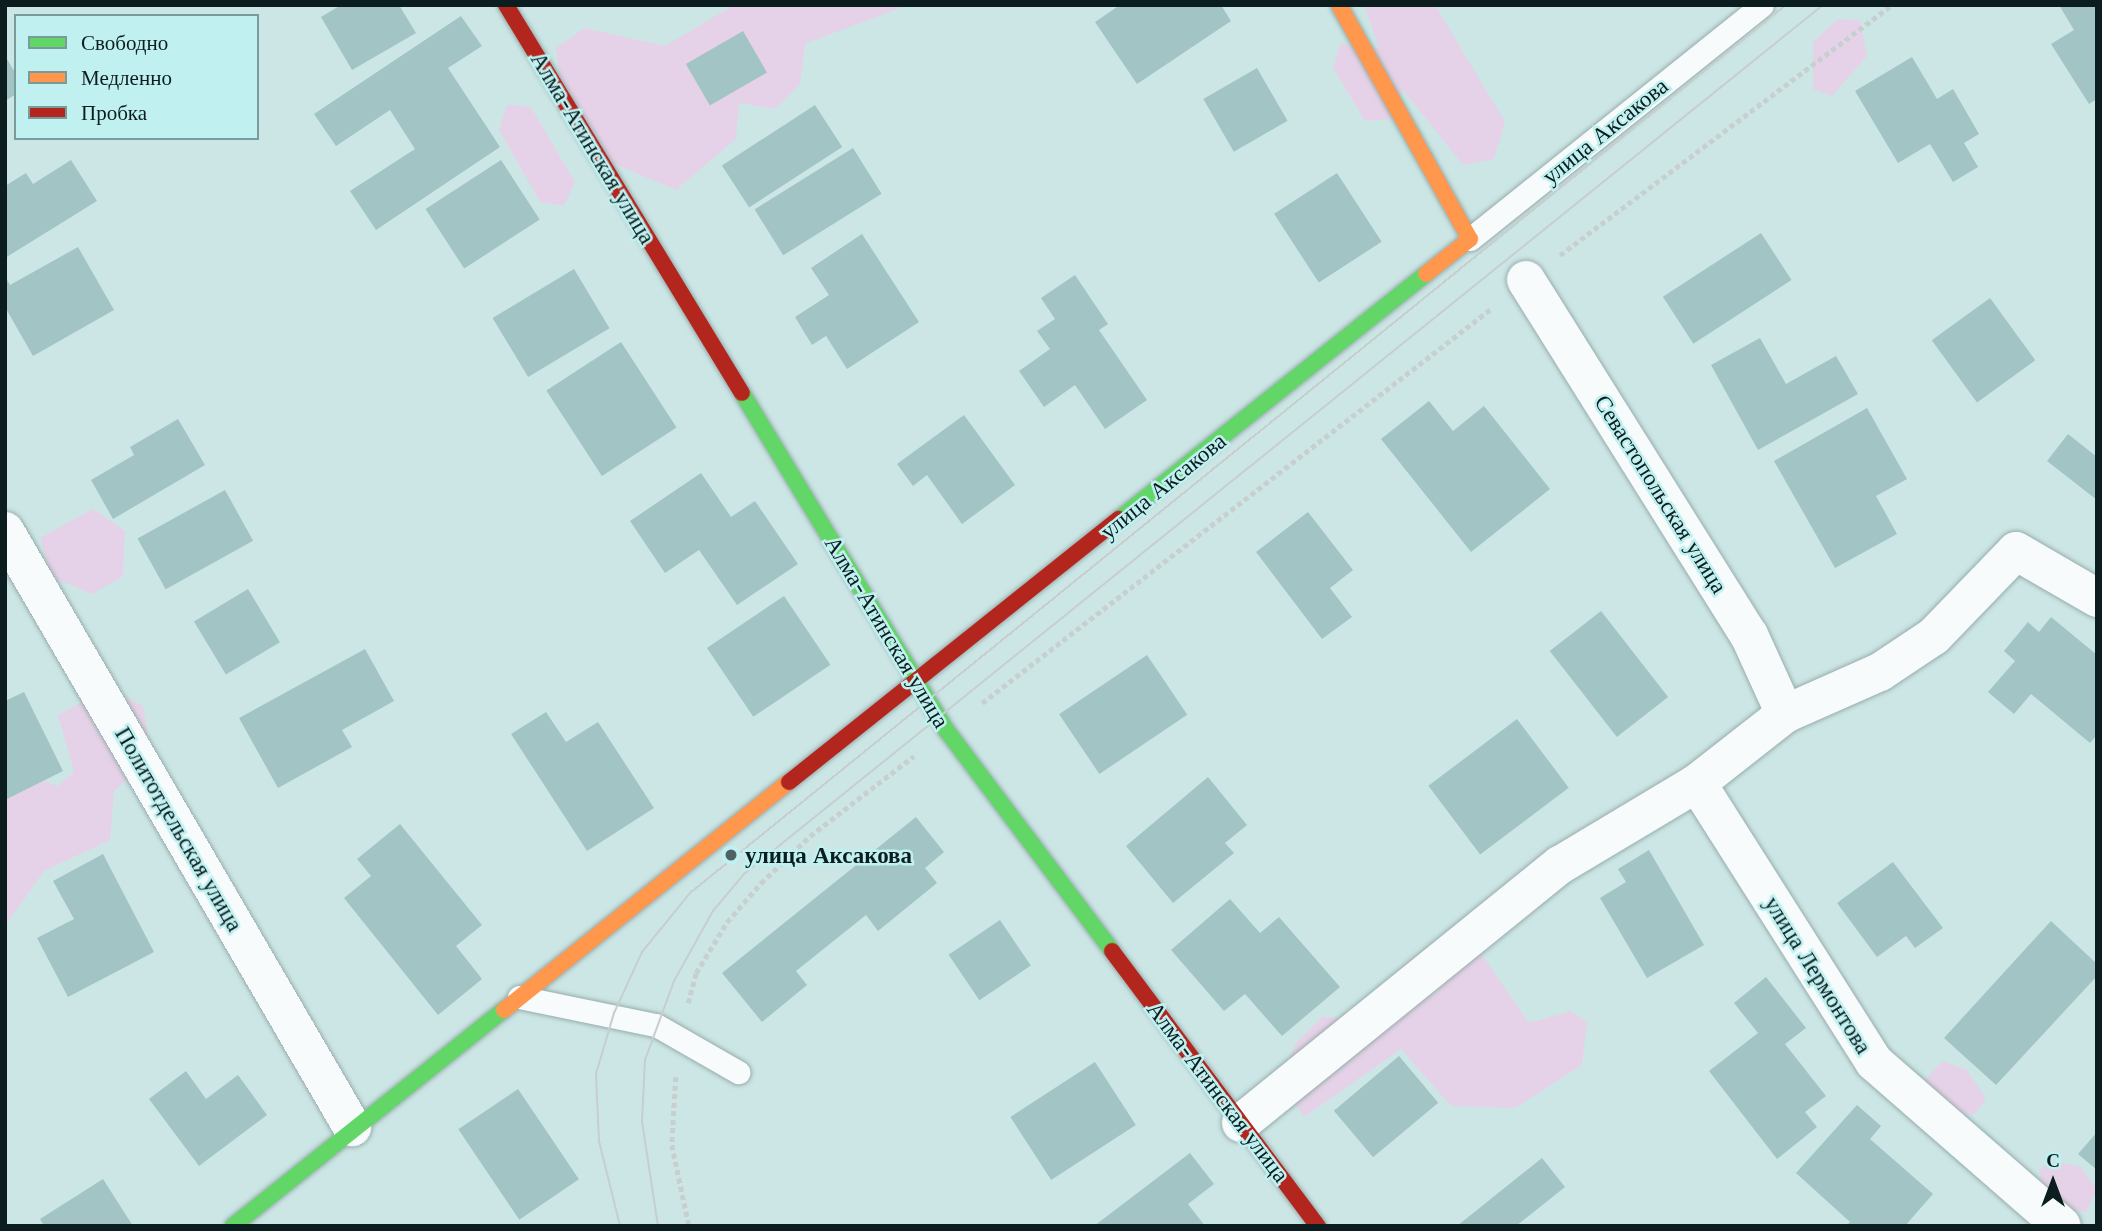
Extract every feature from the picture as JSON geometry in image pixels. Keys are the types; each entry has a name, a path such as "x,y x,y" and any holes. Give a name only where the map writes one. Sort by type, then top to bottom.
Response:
{"street":[{"name":"Алма-Атинская улица","path":"506,5 947,731 1318,1226"},
{"path":"1339,5 1470,239"},
{"name":"улица Аксакова","path":"233,1226 352,1127 918,683 1470,239"},
{"name":"Севастопольская улица","path":"1526,280 1749,635 1785,714"},
{"name":"Политотдельская улица","path":"5,531 352,1127"},
{"path":"1241,1123 1560,865 1697,783 1785,714 1880,672 1934,636 2016,551 2097,598"},
{"name":"улица Лермонтова","path":"1697,783 1874,1062 2062,1226"}],"lane":[{"name":"улица Аксакова","path":"1470,239 1762,5"},
{"path":"519,997 614,1013 679,1037 738,1072"}],"path":[{"path":"689,1226 672,1144 679,1037 696,973 727,922 810,836 1526,280 1892,5"}],"shaded area":[{"path":"734,5 903,7 805,44 800,84 775,109 739,103 736,139 676,190 584,151 564,111 556,48 585,28 665,46"},
{"path":"1364,5 1435,5 1505,122 1494,159 1463,165 1403,90 1390,119 1365,121 1333,68 1340,44 1379,48"},
{"path":"1838,19 1860,20 1867,56 1832,96 1813,89 1813,42"},
{"path":"507,105 531,107 575,182 564,206 540,202 499,130"},
{"path":"93,509 125,531 123,576 92,594 52,577 40,538"},
{"path":"108,688 143,706 152,758 114,791 110,840 44,871 5,926 5,775 17,772 57,786 74,772 58,715"},
{"path":"1460,952 1480,952 1529,1023 1571,1011 1587,1023 1582,1065 1515,1108 1451,1106 1401,1049 1304,1117 1280,1081 1296,1043 1322,1017 1353,1018 1437,993"},
{"path":"1943,1061 1967,1070 1986,1099 1975,1114 1943,1114 1922,1083"},
{"path":"2051,1160 2081,1167 2097,1190 2086,1212 2047,1205 2039,1170"}],"building":[{"path":"341,5 399,5 416,33 352,70 321,17"},
{"path":"1120,5 1221,5 1231,21 1137,84 1095,22"},
{"path":"2059,5 2097,5 2097,99 2089,104 2051,44 2074,30"},
{"path":"461,16 482,46 448,68 500,147 376,230 350,191 415,149 390,110 336,146 314,114"},
{"path":"743,31 767,73 710,106 686,64"},
{"path":"5,56 14,71 14,95 5,101"},
{"path":"1912,57 1937,99 1953,89 1979,134 1964,143 1978,167 1953,182 1930,144 1898,163 1855,91"},
{"path":"1257,68 1288,121 1234,152 1203,99"},
{"path":"815,105 842,147 749,207 722,165"},
{"path":"853,148 882,194 783,255 755,209"},
{"path":"71,160 97,201 5,258 5,186 26,173 33,184"},
{"path":"501,160 540,220 464,269 426,209"},
{"path":"1337,173 1382,242 1319,283 1274,214"},
{"path":"1761,233 1791,280 1693,344 1663,297"},
{"path":"862,234 919,322 847,369 826,336 812,345 795,317 829,295 811,268"},
{"path":"78,247 114,310 33,356 5,307 5,276 10,285"},
{"path":"574,269 610,328 528,377 493,318"},
{"path":"1075,275 1108,324 1099,330 1147,400 1105,429 1075,385 1044,407 1019,371 1050,349 1037,331 1055,319 1041,298"},
{"path":"1990,298 2035,360 1977,403 1932,340"},
{"path":"1760,338 1786,384 1836,356 1858,394 1758,450 1711,365"},
{"path":"621,342 677,428 602,476 546,390"},
{"path":"1429,401 1453,431 1484,406 1550,489 1471,552 1381,439"},
{"path":"1867,408 1907,479 1876,496 1897,534 1835,568 1774,461"},
{"path":"964,415 1015,485 962,524 927,475 913,486 897,464"},
{"path":"178,419 205,465 113,519 91,480 134,455 130,447"},
{"path":"2068,434 2097,457 2097,500 2047,461"},
{"path":"701,473 731,517 755,501 798,564 737,605 699,550 665,573 630,521"},
{"path":"225,490 253,541 166,589 138,538"},
{"path":"1308,512 1353,570 1330,588 1352,617 1322,639 1256,552"},
{"path":"248,589 280,642 226,675 194,621"},
{"path":"784,596 830,665 753,717 707,648"},
{"path":"1601,611 1668,697 1617,737 1550,651"},
{"path":"2051,617 2097,655 2097,735 2090,743 2031,694 2014,714 1988,692 2015,661 2004,651 2028,622 2039,632"},
{"path":"365,649 394,701 342,730 352,747 278,788 239,718"},
{"path":"1147,655 1187,715 1099,774 1059,714"},
{"path":"24,692 63,771 5,800 5,701"},
{"path":"546,712 566,742 598,722 654,808 587,851 511,734"},
{"path":"1517,719 1569,788 1480,854 1428,786"},
{"path":"1208,777 1247,825 1225,843 1234,853 1173,903 1126,846"},
{"path":"916,817 944,852 925,868 937,883 878,931 866,915 796,971 807,985 762,1022 722,973"},
{"path":"400,824 482,925 456,946 482,979 438,1015 344,898 371,876 357,859"},
{"path":"1649,850 1704,945 1647,978 1600,898 1626,882 1618,869"},
{"path":"103,854 154,952 68,997 37,938 74,919 53,881"},
{"path":"1893,862 1943,928 1915,948 1906,936 1877,957 1837,903"},
{"path":"1230,899 1260,933 1279,917 1340,987 1282,1036 1245,994 1224,1011 1171,950"},
{"path":"1000,920 1031,966 979,1000 949,955"},
{"path":"2051,921 2097,964 2097,976 1996,1085 1944,1038"},
{"path":"1766,977 1806,1028 1785,1044 1826,1096 1805,1112 1817,1127 1777,1159 1709,1071 1758,1033 1734,1003"},
{"path":"1399,1056 1438,1103 1373,1157 1334,1111"},
{"path":"1095,1062 1136,1125 1051,1180 1010,1117"},
{"path":"186,1071 206,1099 238,1075 267,1115 199,1166 149,1099"},
{"path":"518,1089 579,1179 519,1220 458,1129"},
{"path":"1857,1105 1881,1126 1870,1139 1933,1194 1905,1226 1846,1226 1850,1222 1796,1173"},
{"path":"2097,1132 2097,1170 2078,1154"},
{"path":"1190,1153 1214,1184 1188,1204 1205,1226 1094,1226"},
{"path":"1542,1158 1565,1187 1516,1226 1457,1226"},
{"path":"103,1179 133,1226 44,1226 40,1219"}],"tram line":[{"path":"620,1226 599,1141 596,1074 614,1013 642,952 690,893 1786,5"},
{"path":"658,1226 642,1121 645,1060 674,981 713,911 744,874 1823,5"}],"traffic: fast":[{"path":"1119,519 1426,274"},
{"path":"742,393 947,731 1112,951"},
{"path":"233,1226 504,1010"}],"traffic: slow":[{"path":"1339,5 1470,239 1426,274"},
{"path":"504,1010 789,782"}],"traffic: jam":[{"path":"506,5 742,393"},
{"path":"789,782 1119,519"},
{"path":"1112,951 1318,1226"}],"place":[{"name":"улица Аксакова","path":"731,855"}]}
